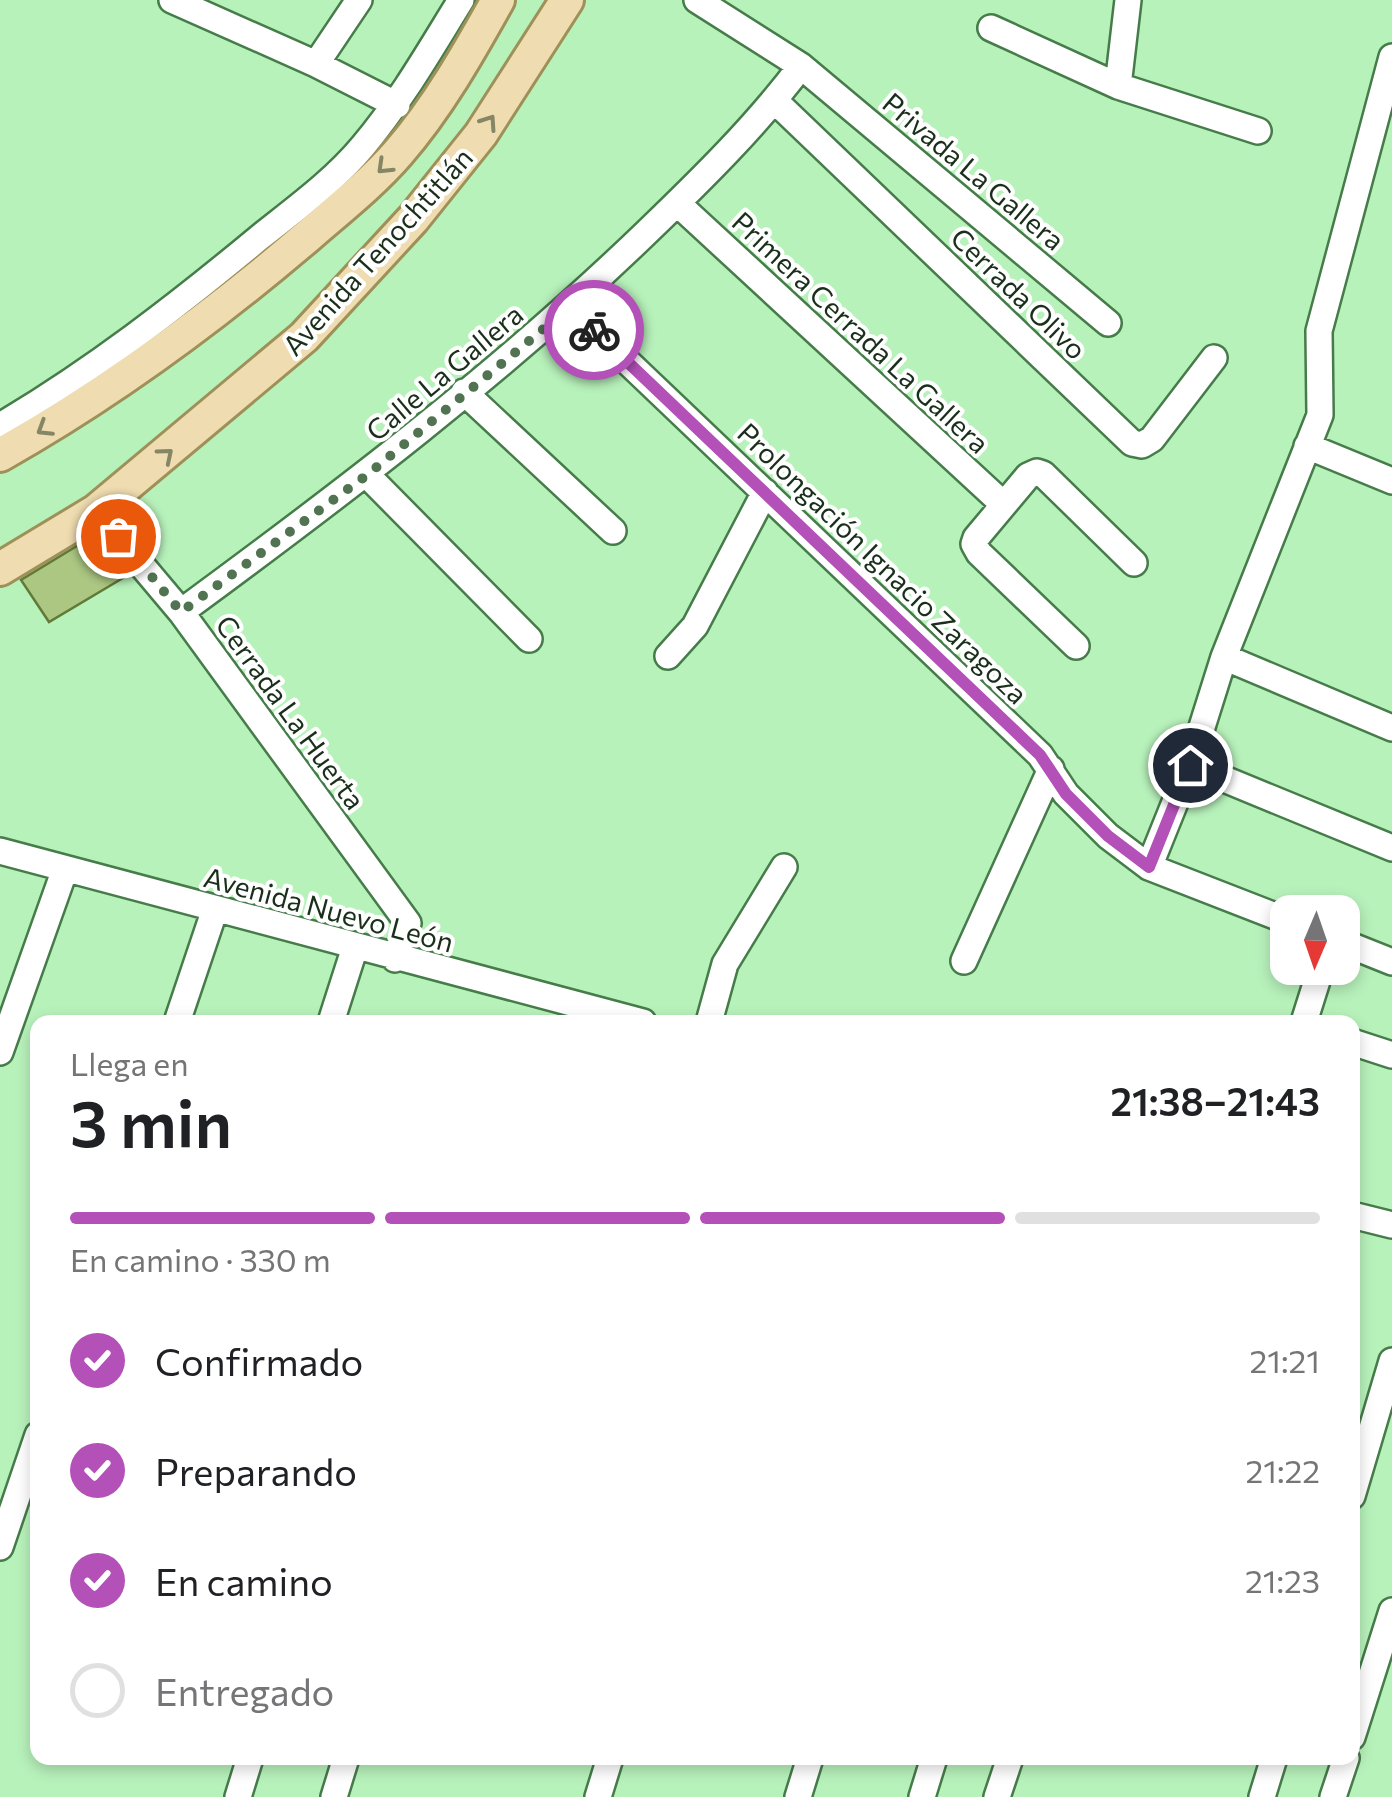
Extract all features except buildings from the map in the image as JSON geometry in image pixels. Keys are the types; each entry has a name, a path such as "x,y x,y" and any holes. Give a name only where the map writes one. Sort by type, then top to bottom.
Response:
{"main road":[{"path":"0,456 92,399 233,298 350,199 398,154 474,44 498,0"},
{"name":"Avenida Tenochtitlán","path":"0,569 96,511 264,374 347,292 414,219 481,134 567,0"}],"street":[{"path":"172,0 397,105"},
{"path":"316,64 359,0"},
{"path":"0,426 121,348 317,190 360,150 397,105 461,0"},
{"path":"697,0 801,66"},
{"path":"1118,86 1128,0"},
{"path":"991,28 1118,86 1258,130"},
{"path":"1149,867 1190,765 1224,657 1322,406 1319,331 1392,57"},
{"name":"Calle La Gallera","path":"181,612 367,475 570,307 775,101 801,66"},
{"name":"Privada La Gallera","path":"801,66 1108,323"},
{"name":"Cerrada Olivo","path":"775,101 1132,443 1152,439 1214,358"},
{"name":"Primera Cerrada La Gallera","path":"677,203 1003,504"},
{"name":"Prolongación Ignacio Zaragoza","path":"570,307 1051,769 1066,794 1094,822 1149,867 1270,914"},
{"path":"464,392 612,531"},
{"path":"1307,446 1392,481"},
{"path":"1076,646 978,553 976,538 1028,476 1037,472 1044,474 1134,563"},
{"path":"367,475 529,639"},
{"path":"668,656 694,626 765,492"},
{"name":"Cerrada La Huerta","path":"96,511 181,612 408,924 395,959"},
{"path":"1224,657 1392,728"},
{"path":"1190,765 1392,848"},
{"path":"964,961 1051,769"},
{"name":"Avenida Nuevo León","path":"0,851 355,947 574,1014"},
{"path":"711,1015 724,964 784,867"},
{"path":"0,1052 64,869"},
{"path":"179,1015 215,909"},
{"path":"333,1015 355,947"},
{"path":"1360,949 1392,962"},
{"path":"1306,1015 1316,985"},
{"path":"1360,1045 1392,1055"},
{"path":"1360,1217 1392,1225"},
{"path":"1360,1469 1392,1361"},
{"path":"0,1547 29,1486"},
{"path":"1360,1711 1392,1611"},
{"path":"238,1797 248,1765"},
{"path":"334,1797 344,1765"},
{"path":"598,1797 608,1765"},
{"path":"798,1797 808,1765"},
{"path":"922,1797 932,1765"},
{"path":"998,1797 1008,1765"},
{"path":"1262,1797 1272,1765"},
{"path":"1334,1797 1344,1765"}],"way so far":[{"path":"118,536 181,612 367,475 570,307 594,330"}],"route":[{"path":"594,330 1040,755 1066,794 1108,836 1149,867 1190,765"}]}
